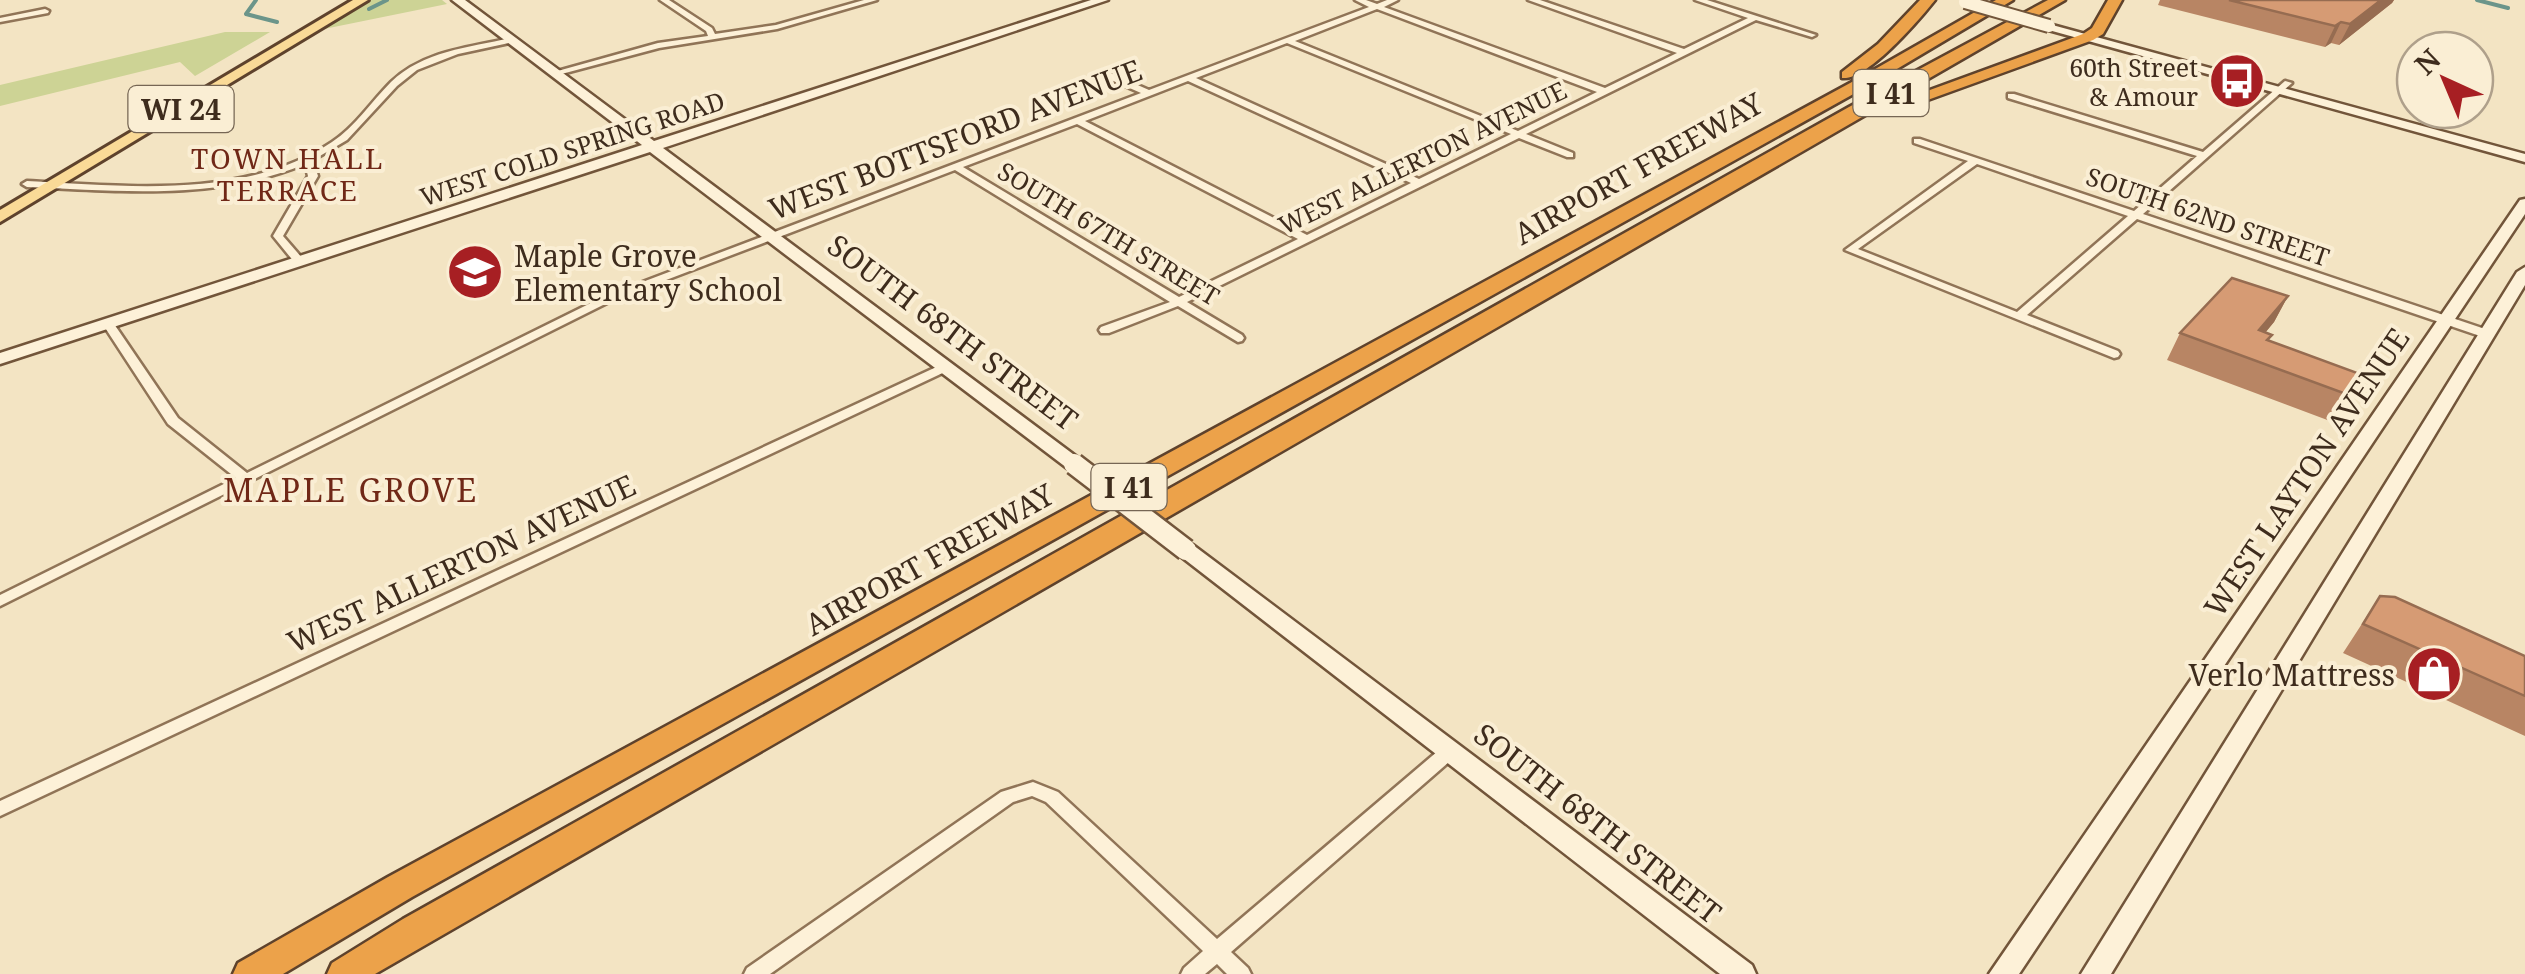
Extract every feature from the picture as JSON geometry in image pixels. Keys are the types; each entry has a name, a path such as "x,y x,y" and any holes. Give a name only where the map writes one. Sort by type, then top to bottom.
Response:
{"highway":[{"path":"1657,195 1666,180 1854,72 1928,0"},
{"name":"AIRPORT FREEWAY","path":"252,974 400,888 2006,0"},
{"name":"AIRPORT FREEWAY","path":"344,974 415,930 2058,0"},
{"path":"1725,186 1753,180 1870,116 2093,34 2115,0"}],"main road":[{"name":"WI 24","path":"0,201 340,0"},
{"name":"WI 24","path":"0,218 362,0"}],"street":[{"name":"SOUTH 68TH STREET","path":"458,0 1742,974"},
{"path":"664,0 712,36"},
{"path":"831,0 846,8"},
{"path":"557,74 658,46 763,30 873,0"},
{"name":"WEST COLD SPRING ROAD","path":"0,358 1102,0"},
{"path":"1359,0 1606,92"},
{"name":"WEST BOTTSFORD AVENUE","path":"0,600 638,285 1394,0"},
{"path":"1532,0 1686,53"},
{"path":"1699,0 1812,35"},
{"path":"1980,0 2053,24"},
{"path":"1961,1 2395,117"},
{"path":"0,20 45,11"},
{"name":"WEST ALLERTON AVENUE","path":"1105,330 1179,302 1756,18"},
{"path":"27,184 182,189 250,177 308,159 354,130 414,69 512,40"},
{"path":"1286,40 1570,155"},
{"path":"1104,74 1149,93"},
{"path":"1188,78 1421,184"},
{"path":"2018,316 2284,86"},
{"path":"2012,96 2202,155"},
{"path":"1078,120 1307,239"},
{"path":"2439,130 2525,158"},
{"path":"2446,130 2525,148"},
{"name":"SOUTH 62ND STREET","path":"1917,141 2484,332"},
{"path":"299,261 278,236 313,176 308,159"},
{"path":"1976,161 1850,250 2114,354"},
{"name":"SOUTH 67TH STREET","path":"956,167 1238,338"},
{"name":"WEST LAYTON AVENUE","path":"2003,974 2525,203"},
{"path":"2095,974 2484,332 2525,272"},
{"path":"108,324 172,420 244,478"},
{"name":"WEST ALLERTON AVENUE","path":"0,810 944,367"},
{"path":"1191,974 1451,750"},
{"path":"754,974 1007,797 1033,788 1052,797 1241,974"}],"green space":[{"path":"371,0 442,0 447,4 324,29"},
{"path":"225,32 270,32 195,76 180,62 0,106 0,85"}],"building":[{"path":"2229,0 2381,0 2350,24 2341,22 2335,26"},
{"path":"2232,278 2288,296 2259,330 2272,335 2267,340 2360,374 2346,394 2180,333"},
{"path":"2380,596 2395,597 2525,656 2525,696 2363,624"}],"waterway":[{"path":"256,0 246,14 277,22"},
{"path":"369,9 387,0"},
{"path":"2477,0 2508,8"}],"place":[{"name":"60th Street & Amour","path":"2237,81"},
{"name":"Maple Grove Elementary School","path":"475,272"},
{"name":"Verlo Mattress","path":"2434,674"}],"district":[{"name":"TOWN HALL TERRACE","path":"288,174"},
{"name":"MAPLE GROVE","path":"351,489"}]}
